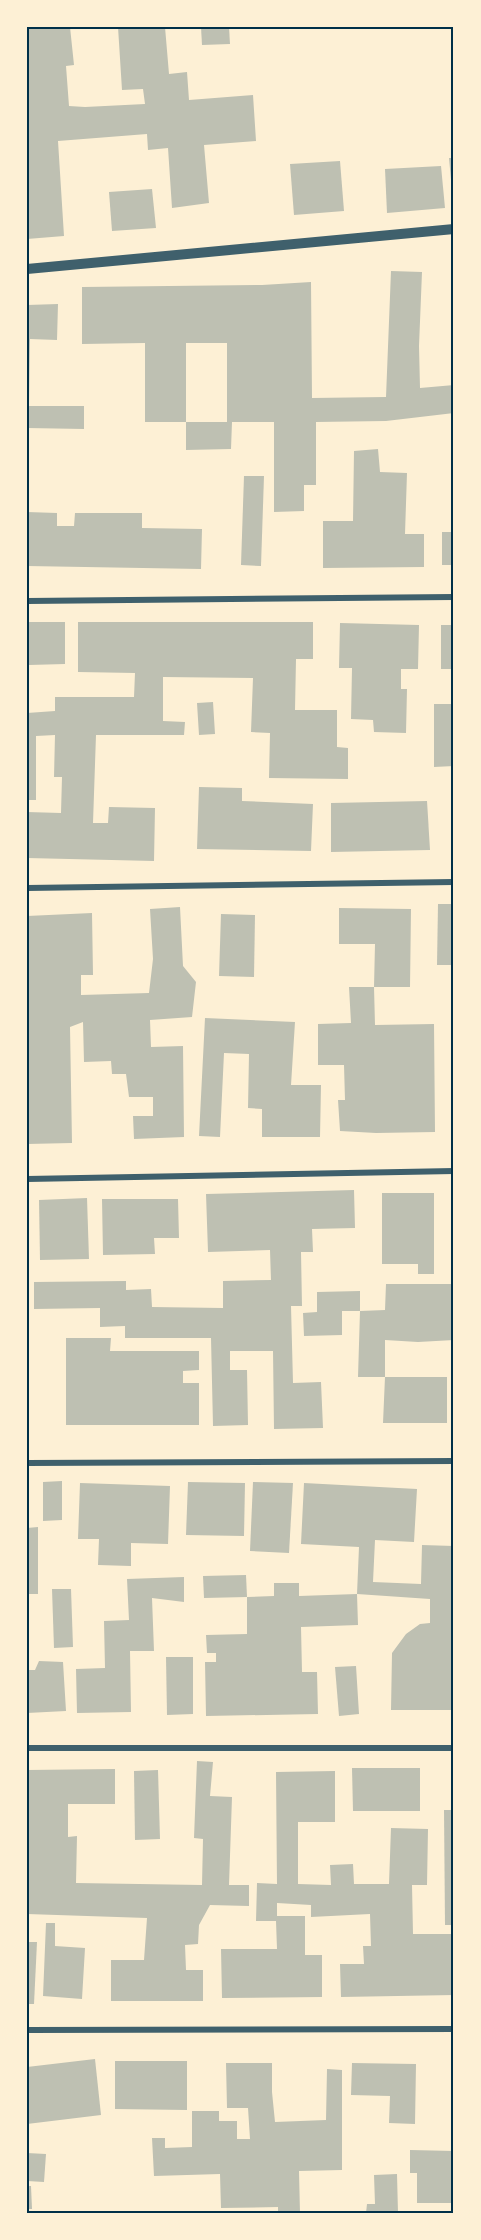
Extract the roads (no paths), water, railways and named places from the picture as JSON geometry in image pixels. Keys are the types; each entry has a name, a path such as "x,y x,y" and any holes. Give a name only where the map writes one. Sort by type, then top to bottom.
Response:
{"street":[{"path":"27,269 454,229"},
{"path":"27,602 454,597"},
{"path":"27,888 454,882"},
{"path":"27,1179 454,1171"},
{"path":"27,1464 454,1461"},
{"path":"27,1748 454,1748"},
{"path":"27,2030 454,2029"}]}
